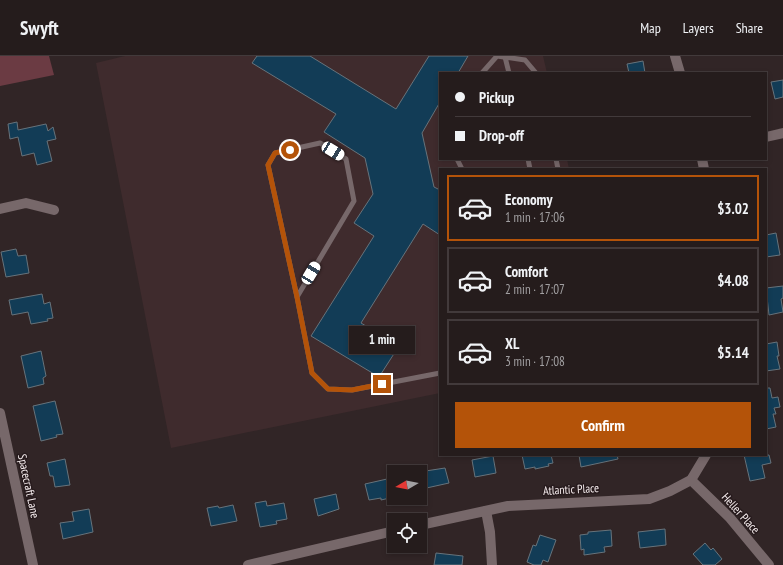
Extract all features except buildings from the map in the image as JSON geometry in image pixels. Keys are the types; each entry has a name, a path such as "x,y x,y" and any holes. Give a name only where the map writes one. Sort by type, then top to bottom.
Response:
{"street":[{"path":"675,56 680,72"},
{"path":"767,136 783,133"},
{"path":"0,209 26,203 54,210"},
{"name":"Spacecraft Lane","path":"0,413 33,565"},
{"path":"692,480 705,456"},
{"name":"Atlantic Place","path":"427,524 508,506 649,499 670,492 692,480"},
{"name":"Heller Place","path":"692,480 730,518 769,565"},
{"path":"486,511 490,532 492,565"},
{"path":"248,565 387,533"}],"lane":[{"path":"483,72 497,56 525,60 535,72"},
{"path":"506,57 509,72"},
{"path":"297,297 354,201 346,159 320,143 275,153 268,165 312,373 328,389 352,390 439,373"}],"shaded area":[{"path":"0,56 49,56 54,75 0,86"},
{"path":"125,56 543,56 547,72 439,72 439,160 567,160 569,168 439,168 439,393 171,448 96,63"}],"route":[{"path":"290,150 275,153 268,165 312,373 328,389 352,390 382,384"}]}
